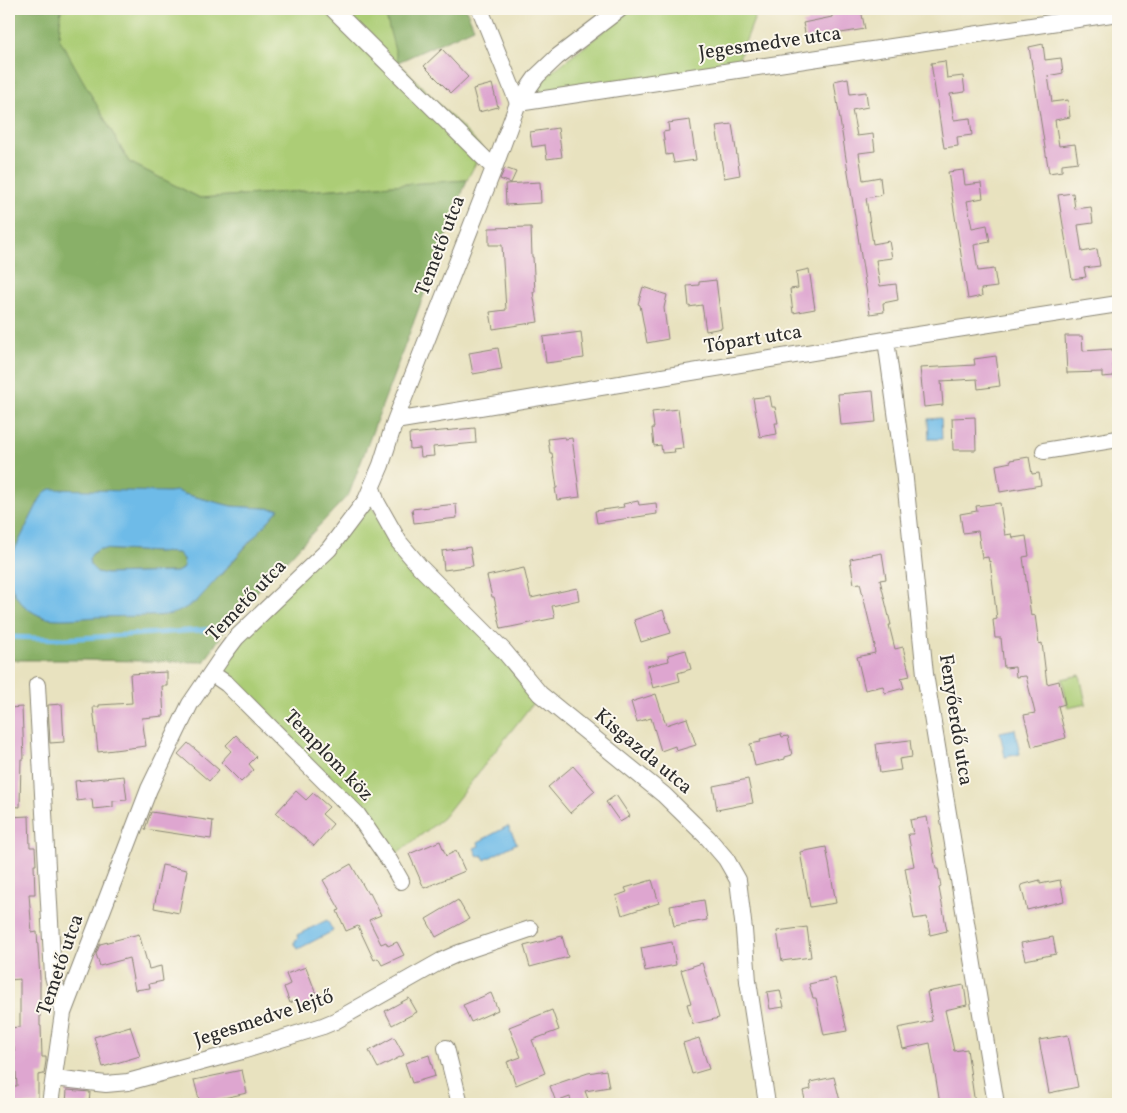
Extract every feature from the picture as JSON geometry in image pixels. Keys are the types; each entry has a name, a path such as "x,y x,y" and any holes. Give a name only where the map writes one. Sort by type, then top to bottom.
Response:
{"street":[{"path":"333,9 494,168"},
{"path":"480,9 518,103"},
{"name":"Temető utca","path":"50,1104 63,1013 149,789 190,704 236,638 329,548 366,500 518,103 537,76 557,57 620,9"},
{"name":"Jegesmedve utca","path":"518,103 1118,13"},
{"name":"Tópart utca","path":"395,421 886,340 1118,304"},
{"name":"Fenyőerdő utca","path":"886,340 904,470 925,674 996,1104"},
{"path":"1044,451 1118,439"},
{"name":"Kisgazda utca","path":"372,488 377,503 399,542 415,561 504,652 540,694 664,795 708,838 726,859 738,880 748,981 767,1104"},
{"name":"Templom köz","path":"211,673 227,684 357,814 401,881"},
{"path":"37,685 54,976 63,1013"},
{"name":"Jegesmedve lejtő","path":"54,1078 106,1084 128,1082 235,1053 323,1026 441,961 530,929"},
{"path":"446,1048 460,1104"}],"green space":[{"path":"9,9 61,9 59,38 129,162 200,198 467,180 349,494 234,616 204,662 9,660 9,580 14,593 22,603 44,618 220,576 279,509 231,506 177,491 40,499 10,559 9,565"},
{"path":"61,9 465,9 395,47 398,62 483,149 467,180 200,198 129,162 58,38"},
{"path":"384,9 466,9 474,28 398,62"},
{"path":"630,9 758,9 736,66 533,103 529,89"},
{"path":"366,500 399,542 540,694 443,818 389,860 357,814 211,673"},
{"path":"99,549 178,553 183,559 184,565 181,570 176,572 106,574 97,572 90,565 89,559"},
{"path":"1080,675 1086,704 1068,708 1062,679"}],"water":[{"path":"941,418 942,439 929,439 928,419"},
{"path":"51,489 177,491 231,506 279,509 197,601 182,610 160,616 54,619 43,617 26,608 15,594 9,569 10,559 40,499 46,491","holes":["99,549 178,553 183,559 184,565 181,570 176,572 106,574 97,572 90,565 89,559"]},
{"path":"1015,729 1020,754 1005,757 1000,732"},
{"path":"508,826 517,843 485,860 482,855 478,857 474,848 479,846 478,842"},
{"path":"327,920 333,931 298,949 294,942 298,939 297,935"}],"building":[{"path":"861,10 865,29 835,34 836,37 807,42 803,23"},
{"path":"1043,44 1045,60 1061,58 1063,73 1048,76 1052,102 1068,100 1070,117 1055,120 1059,146 1075,144 1078,162 1062,164 1062,171 1049,173 1029,47"},
{"path":"442,49 468,77 451,93 424,66"},
{"path":"945,61 947,78 963,76 965,92 950,94 954,120 970,118 972,135 957,137 958,146 944,148 931,63"},
{"path":"848,78 850,94 866,92 868,107 852,110 857,136 873,134 875,151 859,153 863,180 880,177 882,195 866,198 873,244 889,241 892,258 876,260 880,286 896,284 898,300 883,303 884,312 870,314 834,81"},
{"path":"492,84 498,107 479,112 473,89"},
{"path":"690,120 696,160 674,163 672,154 666,155 663,132 669,131 668,123"},
{"path":"732,124 740,175 724,178 716,126"},
{"path":"558,128 562,157 547,159 545,145 532,147 530,132"},
{"path":"505,168 516,172 511,183 500,179"},
{"path":"963,170 965,185 981,183 983,198 967,201 972,228 987,225 990,242 974,245 978,271 994,269 997,287 981,289 982,296 968,299 948,172"},
{"path":"540,182 541,203 506,205 505,184"},
{"path":"1073,193 1075,209 1091,207 1093,223 1078,225 1082,252 1097,249 1100,266 1084,268 1086,277 1072,279 1058,195"},
{"path":"531,227 535,292 533,292 538,322 493,329 490,312 506,310 502,245 489,245 489,228"},
{"path":"809,269 815,309 793,313 790,289 798,288 796,272"},
{"path":"716,280 722,328 706,331 702,305 689,307 687,286"},
{"path":"643,287 667,295 664,308 668,339 647,343 640,305 638,304"},
{"path":"581,332 584,358 546,363 543,337"},
{"path":"1065,336 1082,336 1083,351 1112,349 1114,376 1102,377 1102,372 1067,373"},
{"path":"498,348 502,369 473,374 469,353"},
{"path":"996,356 1000,386 978,389 977,379 941,381 943,405 924,407 920,368 975,365 974,359"},
{"path":"873,391 876,422 841,425 838,394"},
{"path":"770,396 772,407 775,407 778,423 775,423 777,434 760,437 753,398"},
{"path":"678,409 683,448 674,449 675,452 662,453 661,445 654,446 652,412"},
{"path":"975,417 976,450 953,450 952,418"},
{"path":"475,428 476,443 433,447 434,456 421,457 420,448 410,449 409,434"},
{"path":"565,437 565,439 572,438 580,497 557,500 552,453 550,453 548,439"},
{"path":"1029,457 1032,474 1039,473 1041,485 1000,492 996,465 1011,462 1010,460"},
{"path":"638,501 639,505 656,503 657,514 597,523 595,511 624,507 623,504"},
{"path":"1000,503 1005,535 1012,534 1013,538 1026,536 1029,556 1023,557 1031,616 1035,615 1039,644 1042,643 1047,684 1059,681 1065,704 1058,706 1066,738 1032,747 1024,715 1035,713 1026,676 1016,677 1015,667 1004,668 1001,638 995,638 993,620 997,619 990,561 988,557 982,558 978,531 963,533 960,514 977,511 976,506"},
{"path":"456,504 457,518 414,523 412,509"},
{"path":"470,547 473,566 444,570 442,551"},
{"path":"882,553 886,579 880,580 891,625 889,625 895,649 903,647 910,676 901,678 904,688 885,693 883,686 865,690 857,657 875,653 875,646 860,583 854,584 850,559"},
{"path":"524,568 531,598 577,588 579,600 552,606 555,618 501,629 487,576"},
{"path":"663,610 671,633 641,642 634,620"},
{"path":"686,650 691,669 678,673 680,681 653,688 647,666 669,661 668,655"},
{"path":"167,672 167,686 162,686 164,716 142,718 146,746 98,752 93,707 132,703 130,674"},
{"path":"656,694 666,725 687,718 696,745 676,751 675,746 661,751 651,718 637,722 631,702"},
{"path":"62,704 64,742 50,743 48,705"},
{"path":"22,707 24,759 21,759 20,807 9,806 9,708"},
{"path":"781,734 782,737 788,736 792,755 785,757 785,759 755,766 750,744 761,742 760,739"},
{"path":"236,735 256,757 249,764 254,770 241,782 221,762 231,751 226,745"},
{"path":"910,740 912,757 899,759 901,770 880,773 876,744"},
{"path":"188,743 219,770 209,781 178,754"},
{"path":"573,766 595,791 570,813 548,787"},
{"path":"124,776 127,800 113,801 113,807 93,809 92,799 77,801 75,781"},
{"path":"748,779 753,803 717,810 713,786"},
{"path":"296,791 306,800 313,793 329,807 322,814 333,824 314,846 276,813"},
{"path":"616,795 630,816 620,822 606,802"},
{"path":"151,812 213,821 211,839 145,829"},
{"path":"29,816 30,847 35,847 36,865 34,865 35,894 29,894 32,933 37,932 42,1057 46,1057 46,1061 44,1074 38,1075 38,1104 9,1104 9,1086 17,1086 14,1046 10,1046 9,1028 20,1027 20,979 9,980 9,817"},
{"path":"927,817 936,869 938,869 941,887 939,888 947,931 930,935 927,917 914,919 905,868 914,866 908,834 913,834 910,820"},
{"path":"440,841 446,856 456,851 465,871 424,888 409,854"},
{"path":"826,847 836,903 810,907 800,852"},
{"path":"351,864 368,894 370,893 381,915 369,920 381,944 386,942 388,946 397,942 404,955 382,965 378,958 374,960 358,926 346,931 337,911 340,910 323,880"},
{"path":"162,865 187,870 179,913 154,908"},
{"path":"652,880 659,903 622,915 616,896 627,892 625,888"},
{"path":"1040,880 1040,884 1060,880 1064,901 1027,910 1021,885"},
{"path":"458,900 469,919 436,937 426,919"},
{"path":"704,900 707,920 674,926 670,906"},
{"path":"807,927 811,957 782,961 777,931"},
{"path":"139,934 149,969 161,966 163,981 149,984 150,988 135,990 129,958 100,966 96,954 100,944"},
{"path":"562,936 568,957 530,967 524,946"},
{"path":"1053,937 1056,954 1025,960 1021,943"},
{"path":"672,942 676,965 645,971 641,948"},
{"path":"702,963 719,1018 693,1024 687,1004 691,1003 681,970"},
{"path":"306,967 320,1004 301,1011 296,1000 290,1003 284,987 290,984 286,974"},
{"path":"835,978 847,1031 824,1035 816,998 813,998 809,984"},
{"path":"964,985 967,1005 945,1010 954,1051 967,1049 975,1104 940,1104 930,1043 903,1049 898,1028 932,1021 927,992"},
{"path":"780,990 784,1007 770,1009 767,992"},
{"path":"491,993 498,1010 471,1022 463,1005"},
{"path":"409,998 417,1012 392,1025 385,1011"},
{"path":"552,1010 559,1030 532,1040 545,1073 516,1085 507,1062 521,1057 509,1027"},
{"path":"130,1026 140,1056 103,1067 94,1037"},
{"path":"1068,1035 1078,1087 1049,1093 1039,1040"},
{"path":"394,1037 404,1055 378,1068 369,1051"},
{"path":"699,1038 709,1069 692,1074 683,1043"},
{"path":"429,1055 435,1076 412,1083 405,1063"},
{"path":"242,1070 247,1093 200,1103 194,1080"},
{"path":"606,1070 609,1087 585,1091 590,1104 572,1104 570,1097 556,1102 550,1086 588,1073"},
{"path":"834,1077 840,1101 824,1104 806,1104 803,1091 811,1089 810,1082"},
{"path":"67,1090 90,1092 89,1104 66,1103"}],"waterway":[{"path":"9,637 65,639 217,629"}]}
